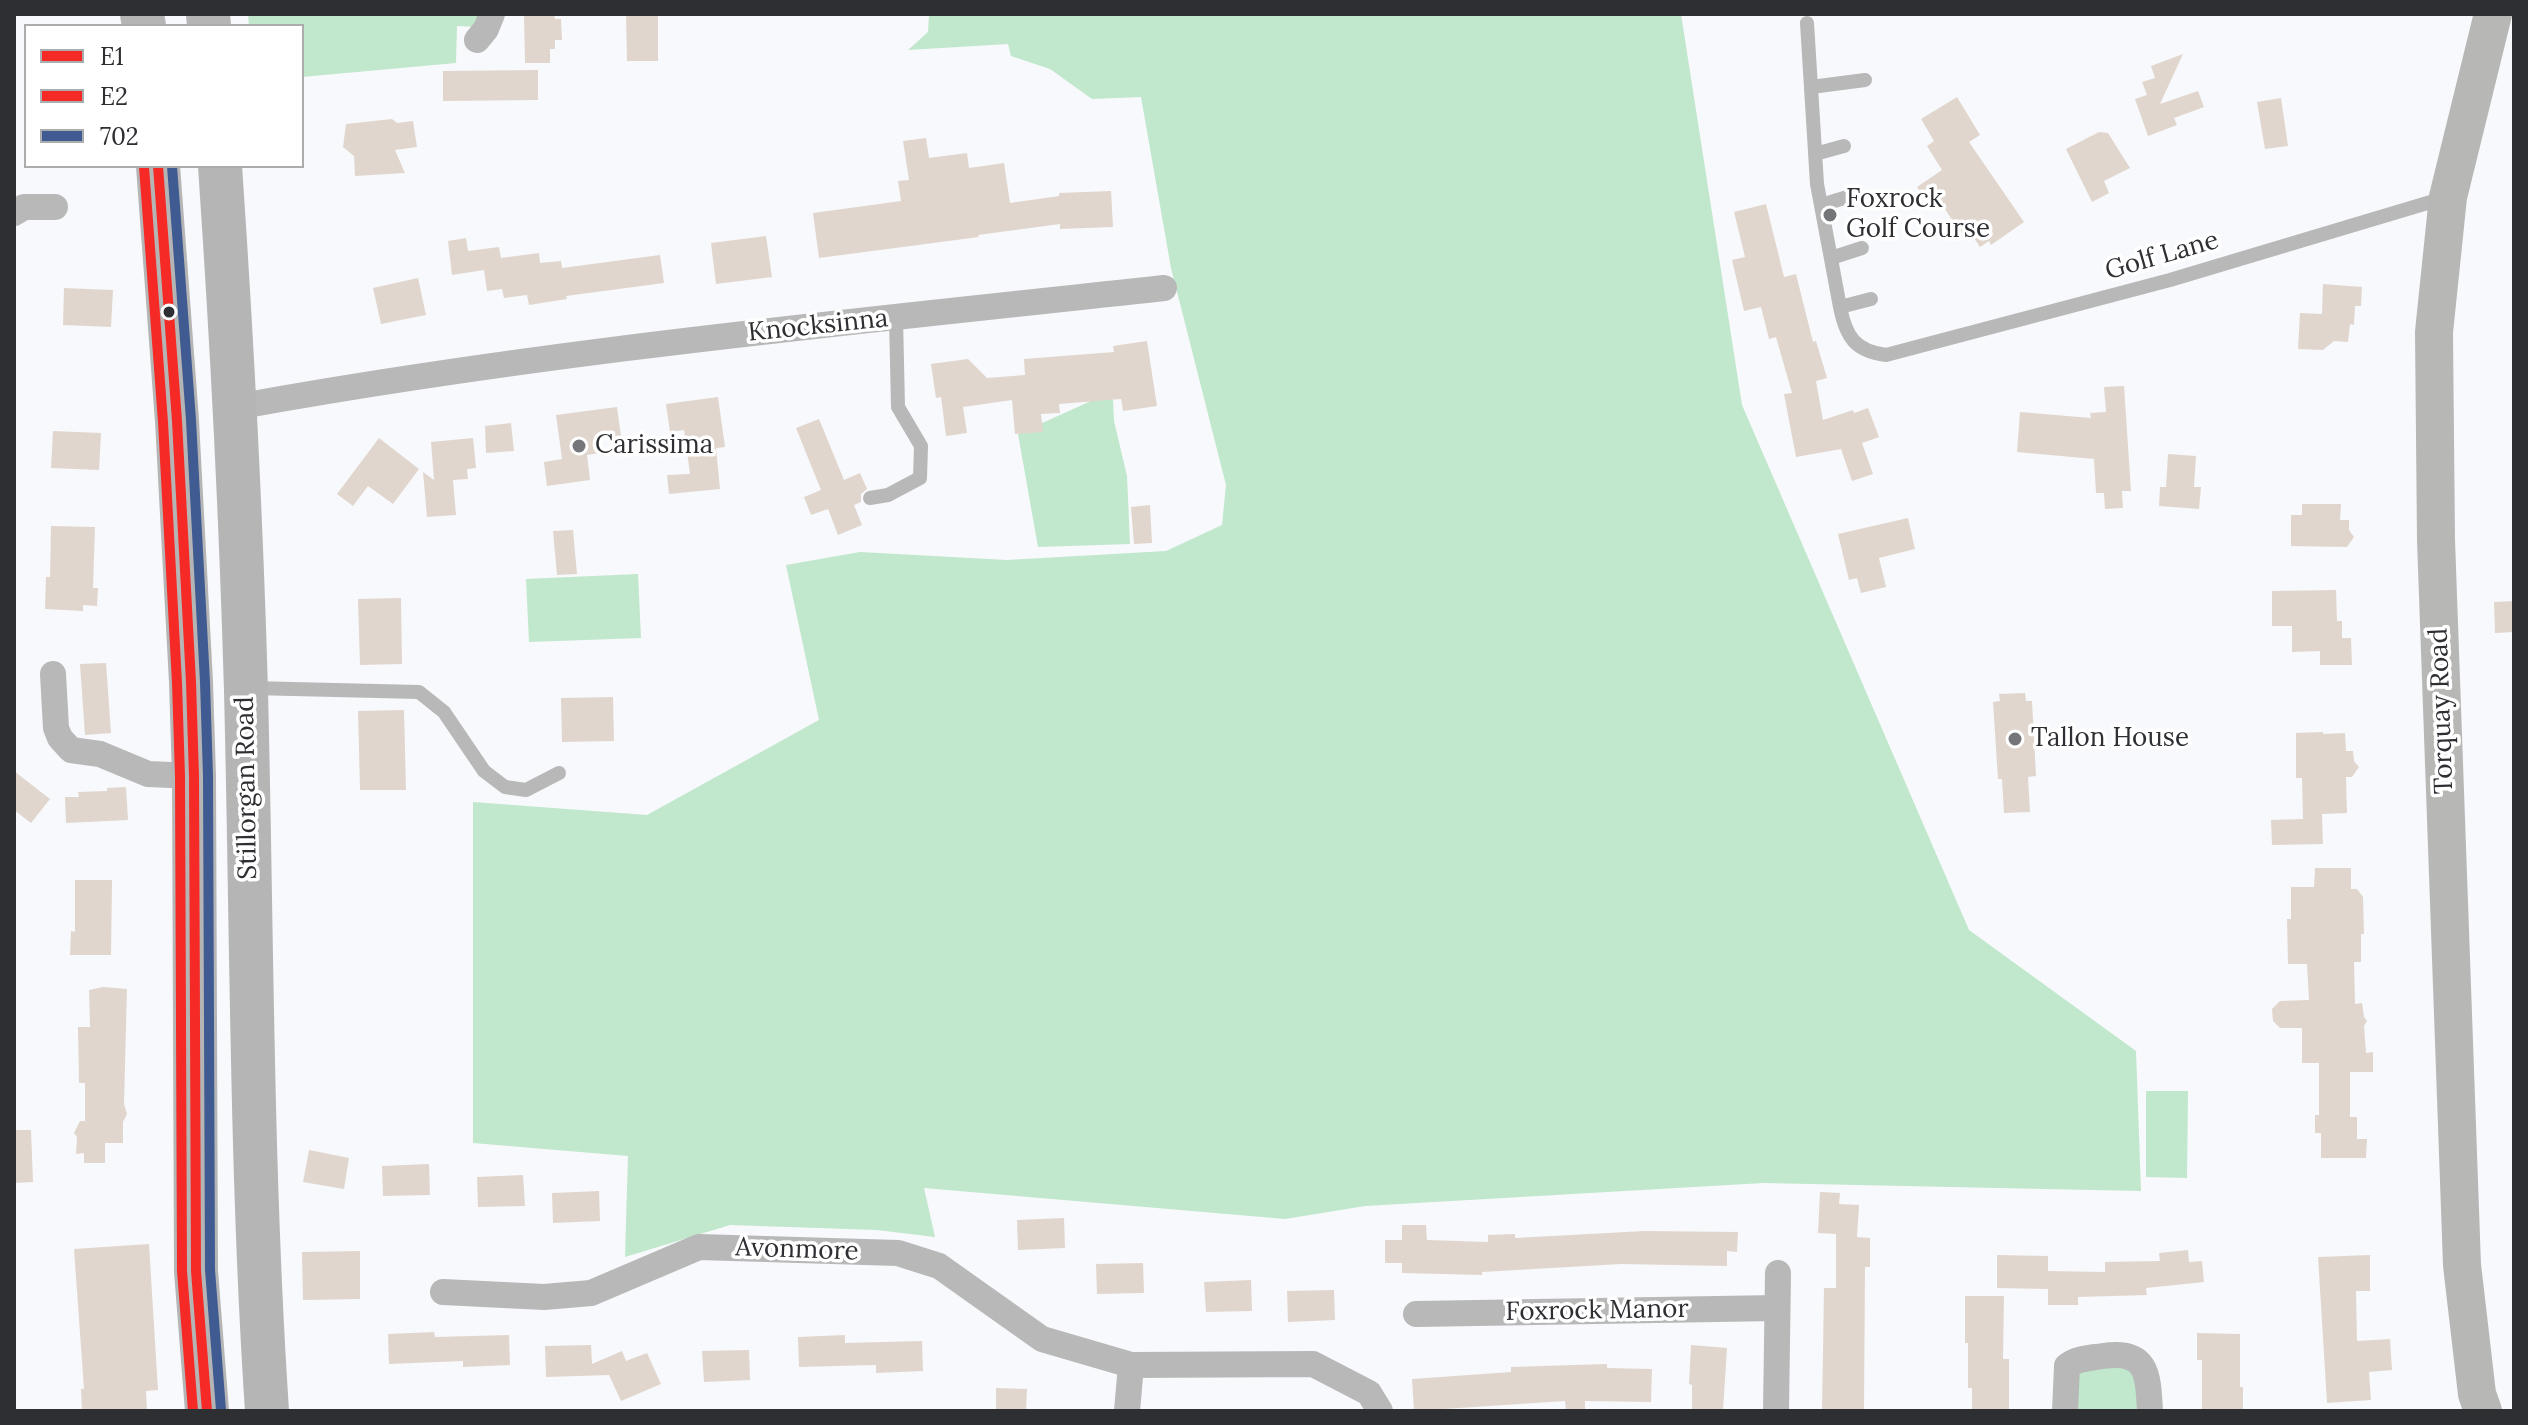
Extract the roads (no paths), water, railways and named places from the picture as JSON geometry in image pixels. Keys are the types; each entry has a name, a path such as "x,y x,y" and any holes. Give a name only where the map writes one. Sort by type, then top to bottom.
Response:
{"highway":[{"name":"Stillorgan Road","path":"158,168 177,421 194,776 196,1271 207,1411"},
{"name":"Stillorgan Road","path":"220,168 236,407 246,688 252,1090 267,1411"}],"street":[{"path":"477,40 492,14"},
{"name":"Torquay Road","path":"2483,1411 2477,1394 2462,1265 2436,540 2434,332 2448,197 2493,14"},
{"path":"14,213 24,207 55,207"},
{"name":"Knocksinna","path":"236,407 338,388 593,351 1164,288"},
{"path":"53,674 56,728 71,750 100,754 148,774 194,776"},
{"name":"Avonmore","path":"443,1292 544,1297 591,1293 699,1247 898,1253 939,1266 1042,1339 1131,1365 1313,1364 1369,1393 1380,1411"},
{"path":"1776,1411 1778,1273"},
{"name":"Foxrock Manor","path":"1416,1314 1777,1308"},
{"path":"2065,1411 2067,1366 2078,1360 2121,1353 2136,1358 2144,1368 2150,1411"},
{"path":"1127,1411 1131,1365"}],"lane":[{"path":"1807,23 1815,154 1840,307 1871,299"},
{"path":"1811,87 1865,80"},
{"path":"1815,154 1844,146"},
{"path":"1821,205 1854,195"},
{"name":"Golf Lane","path":"1840,307 1844,327 1859,347 1886,355 2170,280 2448,197"},
{"path":"1831,258 1862,248"},
{"path":"870,498 888,495 920,478 921,446 898,407 896,318"},
{"path":"246,688 419,692 444,712 484,771 505,787 526,790 559,773"}],"place":[{"name":"Foxrock Golf Course","path":"1830,215"},
{"name":"Carissima","path":"579,446"},
{"name":"Tallon House","path":"2015,739"}]}
